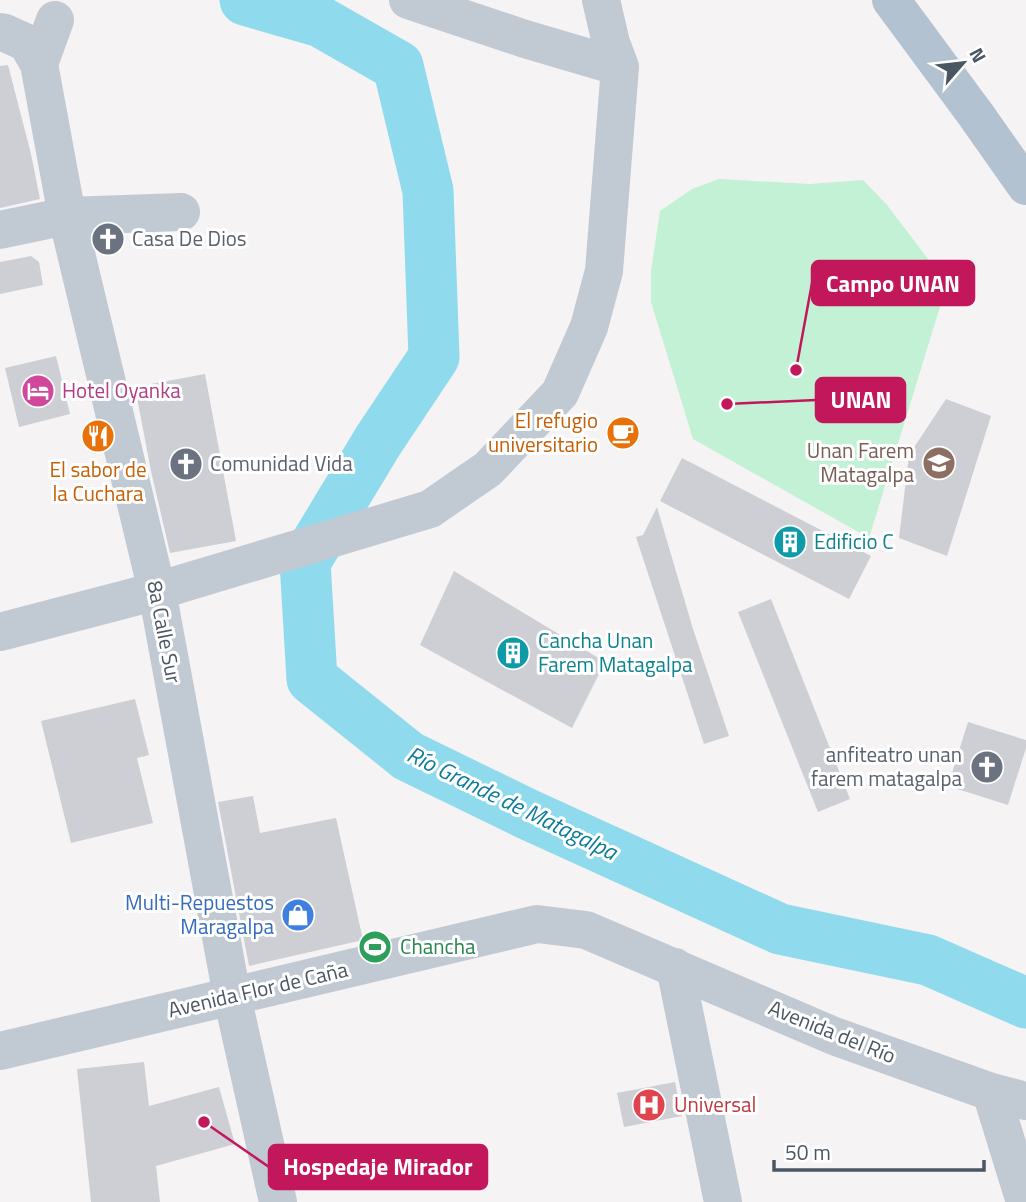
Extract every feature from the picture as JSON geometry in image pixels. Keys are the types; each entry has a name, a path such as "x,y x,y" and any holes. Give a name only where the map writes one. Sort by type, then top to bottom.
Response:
{"main road":[{"path":"891,0 1026,186"}],"street":[{"path":"408,0 620,67"},
{"path":"0,632 158,591 430,509 488,469 560,393 589,327 604,271 620,67 611,43 601,0"},
{"path":"38,64 55,20"},
{"path":"0,32 27,43 38,64"},
{"name":"8a Calle Sur","path":"38,64 67,216 158,591 232,996 278,1202"},
{"path":"0,230 67,216 181,212"},
{"name":"Avenida Flor de Caña","path":"0,1051 537,925 586,930 675,967"},
{"path":"675,967 723,1202"},
{"name":"Avenida del Río","path":"675,967 834,1036 1008,1097"},
{"path":"1008,1097 1025,1202"}],"green space":[{"path":"719,179 810,184 863,180 887,205 947,284 869,538 693,439 651,302 651,271 660,211 692,189"}],"building":[{"path":"8,65 40,199 0,208 0,66"},
{"path":"31,256 39,262 43,285 0,294 0,262"},
{"name":"Hotel Oyanka","path":"56,356 70,414 19,427 5,368"},
{"name":"Comunidad Vida","path":"205,374 236,541 170,553 135,387"},
{"path":"946,399 991,416 947,556 899,538 909,455"},
{"name":"Edificio C","path":"682,458 871,556 849,599 660,501"},
{"path":"657,507 693,629 729,736 704,744 636,537 643,535"},
{"name":"Cancha Unan Farem Matagalpa","path":"454,571 605,662 572,728 420,645"},
{"path":"771,599 850,799 818,812 738,612"},
{"path":"135,699 149,755 137,758 153,823 71,843 41,721"},
{"name":"anfiteatro unan farem matagalpa","path":"968,722 1026,740 1026,748 1008,805 948,786"},
{"path":"253,796 260,833 336,818 363,940 249,966 218,802"},
{"path":"144,1062 149,1106 219,1087 235,1144 156,1166 160,1202 91,1202 77,1069"},
{"name":"Universal","path":"675,1082 682,1116 624,1127 617,1093"}],"waterway":[{"name":"Río Grande de Matagalpa","path":"245,0 321,22 398,66 428,191 434,357 378,441 305,562 312,679 408,756 527,814 780,929 928,960 1026,1003"}],"place":[{"name":"Casa De Dios","path":"108,239"},
{"name":"Campo UNAN","path":"796,370"},
{"name":"Hotel Oyanka","path":"38,391"},
{"name":"UNAN","path":"727,404"},
{"name":"El refugio universitario","path":"623,433"},
{"name":"El sabor de la Cuchara","path":"98,436"},
{"name":"Unan Farem Matagalpa","path":"939,463"},
{"name":"Comunidad Vida","path":"186,464"},
{"name":"Edificio C","path":"790,542"},
{"name":"Cancha Unan Farem Matagalpa","path":"513,653"},
{"name":"anfiteatro unan farem matagalpa","path":"987,767"},
{"name":"Multi-Repuestos Maragalpa","path":"298,915"},
{"name":"Chancha","path":"375,947"},
{"name":"Universal","path":"649,1105"},
{"name":"Hospedaje Mirador","path":"204,1122"}]}
